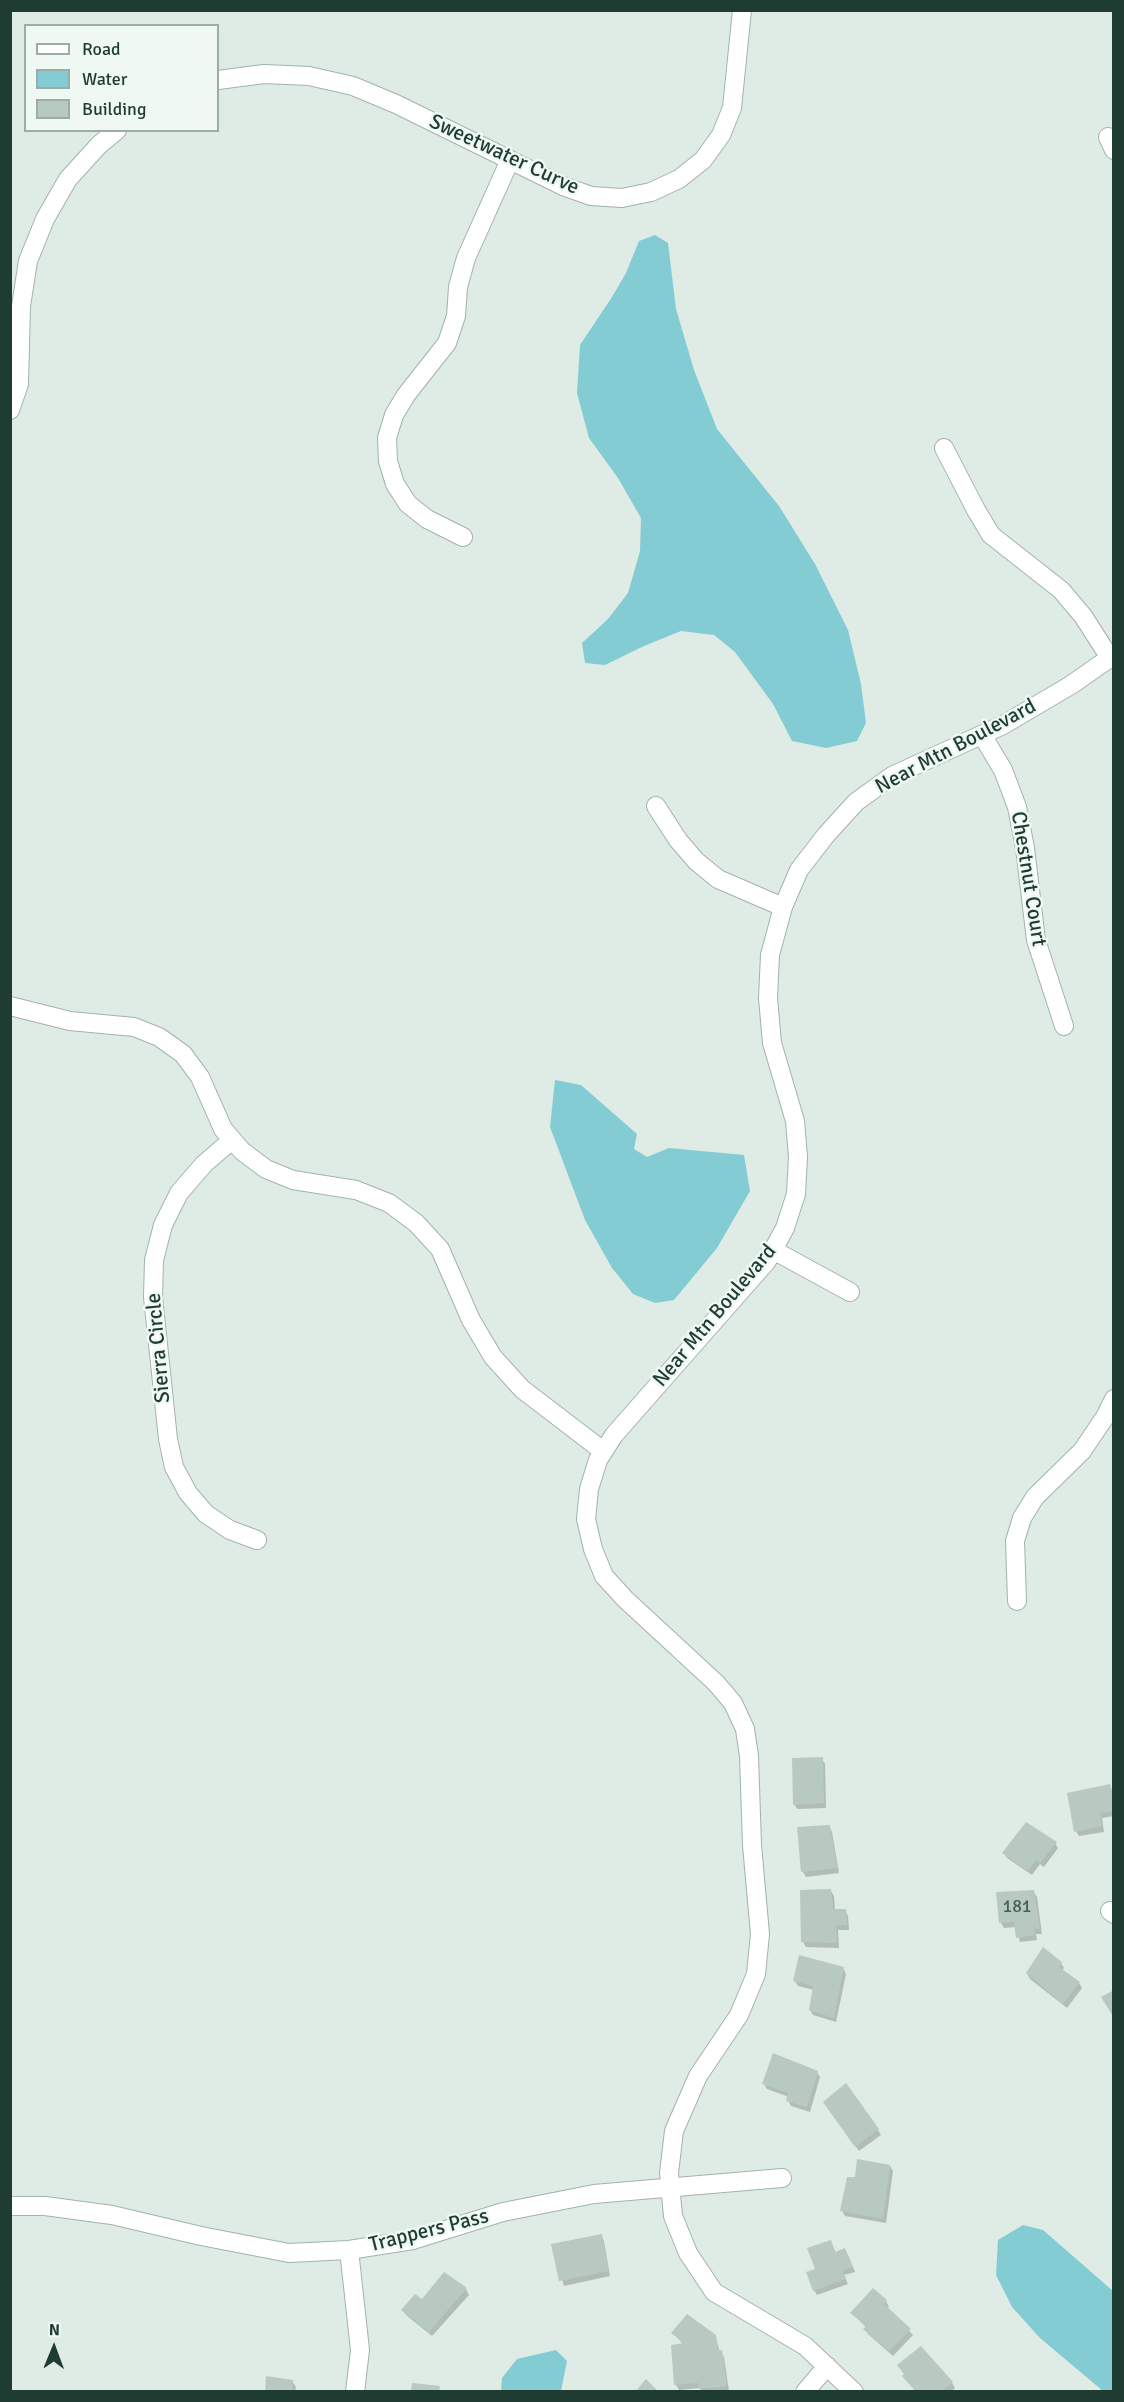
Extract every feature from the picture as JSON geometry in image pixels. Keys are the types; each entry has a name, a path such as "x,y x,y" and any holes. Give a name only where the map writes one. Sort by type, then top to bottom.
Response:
{"street":[{"name":"Sweetwater Curve","path":"219,80 264,74 309,76 353,86 591,196 622,198 651,192 679,179 703,160 721,135 732,108 742,10"},
{"path":"10,410 19,384 21,306 28,261 45,219 68,179 99,145 115,132"},
{"path":"463,537 427,519 408,504 395,484 388,461 387,438 394,415 406,395 447,344 456,316 458,286 466,258 510,160"},
{"path":"944,448 991,535 1061,590 1112,656"},
{"name":"Near Mtn Boulevard","path":"855,2391 805,2346 714,2292 688,2253 673,2216 669,2173 674,2131 698,2076 739,2015 756,1974 760,1934 749,1756 745,1729 733,1704 716,1683 625,1599 604,1575 593,1549 586,1519 589,1489 598,1460 614,1435 752,1279 773,1250 784,1228 795,1194 798,1157 795,1121 772,1043 768,998 770,955 783,907 799,870 856,802 892,776 982,735 1071,685 1112,656"},
{"name":"Chestnut Court","path":"982,735 1003,770 1017,807 1025,848 1036,940 1064,1026"},
{"path":"656,806 678,840 718,879 783,907"},
{"path":"10,1006 70,1021 134,1027 159,1037 183,1054 200,1077 219,1120 232,1140 242,1151 266,1169 293,1180 356,1190 389,1203 416,1223 440,1249 471,1320 493,1357 522,1389 603,1451"},
{"name":"Sierra Circle","path":"232,1140 204,1164 179,1192 163,1225 154,1260 153,1298 168,1439 174,1467 188,1493 206,1514 230,1530 257,1540"},
{"path":"773,1250 850,1293"},
{"path":"1017,1601 1015,1541 1022,1518 1035,1497 1082,1450 1105,1417 1113,1399"},
{"name":"Trappers Pass","path":"10,2206 45,2206 112,2215 201,2236 289,2253 349,2250 413,2240 503,2212 594,2194 782,2178"},
{"path":"349,2250 360,2350 355,2391"},
{"path":"805,2391 827,2366"}],"water":[{"path":"655,235 668,243 676,309 694,370 717,429 779,506 815,564 848,630 861,684 866,723 857,741 826,748 792,741 773,704 735,652 714,635 681,631 605,665 585,663 582,643 608,619 628,593 640,551 641,518 618,478 589,438 577,393 580,345 626,273 639,241"},
{"path":"555,1080 581,1085 637,1134 634,1149 647,1157 669,1148 744,1155 750,1191 717,1248 674,1300 655,1303 633,1294 612,1268 585,1220 550,1127"},
{"path":"1023,2225 1043,2230 1113,2291 1113,2391 1103,2391 1040,2338 1012,2307 996,2275 998,2240"},
{"path":"556,2350 567,2361 561,2391 501,2391 502,2378 517,2359"}],"building":[{"path":"823,1757 824,1803 793,1805 792,1758"},
{"path":"1110,1784 1114,1797 1114,1811 1100,1813 1102,1826 1074,1832 1067,1793"},
{"path":"1026,1822 1057,1842 1040,1863 1036,1860 1028,1871 1002,1853"},
{"path":"830,1825 837,1868 801,1872 797,1827"},
{"path":"831,1889 833,1909 846,1909 847,1925 836,1925 837,1943 801,1942 800,1890"},
{"path":"1034,1890 1040,1929 1034,1929 1035,1935 1016,1938 1014,1922 999,1923 996,1892"},
{"path":"1043,1947 1062,1962 1059,1967 1080,1982 1063,2004 1026,1973"},
{"path":"799,1955 844,1967 834,2018 809,2010 813,1986 793,1981"},
{"path":"1114,1990 1114,2018 1101,1997"},
{"path":"773,2053 818,2071 807,2107 786,2101 788,2093 762,2084"},
{"path":"846,2083 879,2129 855,2147 823,2102"},
{"path":"857,2159 890,2165 883,2219 840,2211 847,2177 855,2177"},
{"path":"602,2234 609,2271 559,2281 551,2244"},
{"path":"831,2240 835,2252 845,2248 853,2267 843,2270 846,2279 813,2291 806,2272 815,2269 807,2248"},
{"path":"444,2272 467,2288 429,2332 401,2310 415,2294 422,2299"},
{"path":"873,2288 887,2300 884,2304 911,2329 889,2351 863,2329 866,2326 850,2313"},
{"path":"687,2314 716,2335 718,2351 722,2350 727,2386 699,2389 698,2383 674,2385 671,2345 684,2343 671,2333"},
{"path":"921,2346 953,2382 941,2392 916,2392 902,2376 904,2374 897,2365"},
{"path":"266,2376 293,2380 292,2392 265,2392"},
{"path":"646,2379 659,2392 635,2392"},
{"path":"412,2383 440,2386 439,2392 411,2392"}]}
